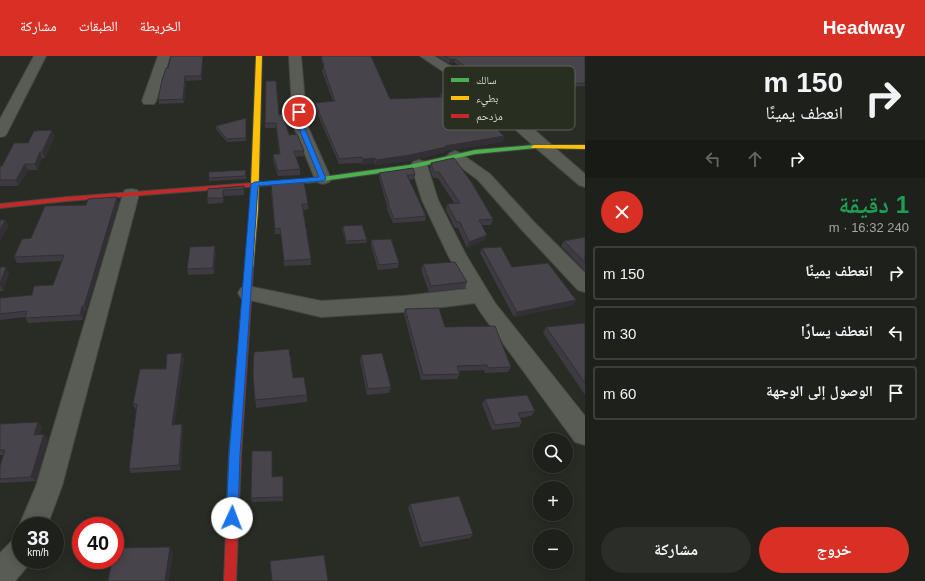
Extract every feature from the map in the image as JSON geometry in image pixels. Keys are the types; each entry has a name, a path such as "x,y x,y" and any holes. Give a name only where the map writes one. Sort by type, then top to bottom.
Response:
{"street":[{"path":"0,133 6,111 40,56"},
{"path":"149,101 164,56"},
{"path":"230,581 235,455 255,184 259,56"},
{"path":"295,56 296,86 300,124 323,179"},
{"path":"426,56 443,67"},
{"path":"524,130 585,182"},
{"path":"0,206 323,179 419,165 475,152 542,146 585,147"},
{"path":"455,156 484,177 528,226 585,285"},
{"path":"419,165 430,200 457,255 480,295 488,308 584,434"},
{"path":"37,517 49,486 131,194"},
{"path":"248,293 321,309 403,304 480,295"},
{"path":"0,575 12,562"}],"building":[{"path":"171,56 203,56 201,76 185,76 183,99 158,100 162,80 166,68 168,68"},
{"path":"321,56 371,56 390,99 443,97 443,130 497,130 504,136 445,146 446,147 410,155 376,160 375,158 363,159 362,157 339,159 315,103 335,101"},
{"path":"444,56 585,56 585,83 575,83 575,66 465,66 455,59 450,59"},
{"path":"266,81 276,81 279,115 283,114 289,135 297,134 304,151 294,151 300,169 278,171 273,154 280,154 276,123 265,123"},
{"path":"246,118 246,138 227,139 216,126"},
{"path":"52,130 35,164 25,164 16,180 0,180 0,166 2,166 14,143 28,143 34,131"},
{"path":"454,158 472,183 493,219 479,220 487,235 469,242 460,222 457,222 447,204 460,203 439,172 434,172 431,163"},
{"path":"413,168 415,175 407,175 426,216 394,219 379,173"},
{"path":"246,170 245,176 209,178 209,172"},
{"path":"304,182 308,204 302,204 311,259 284,261 280,228 275,229 271,184"},
{"path":"244,186 244,189 223,190 223,198 207,198 208,189"},
{"path":"117,197 80,315 25,318 27,311 0,314 0,298 32,295 34,286 53,285 64,255 14,257 22,239 31,238 45,206 86,205 88,199"},
{"path":"0,220 5,220 0,230"},
{"path":"362,225 367,240 346,241 343,226"},
{"path":"585,237 585,262 564,241"},
{"path":"391,239 399,263 379,265 371,240"},
{"path":"215,246 213,268 187,269 190,247"},
{"path":"501,247 512,267 548,263 576,300 517,312 482,248"},
{"path":"455,262 467,282 431,286 423,264"},
{"path":"0,267 6,267 0,284"},
{"path":"439,308 445,327 495,326 511,367 488,368 487,365 457,366 460,374 423,375 405,309"},
{"path":"585,323 585,383 546,327"},
{"path":"289,349 293,378 304,377 307,395 255,400 253,374 254,352"},
{"path":"182,353 172,425 182,424 179,465 129,469 137,404 133,404 140,369 166,369 167,354"},
{"path":"382,353 391,387 368,389 361,355"},
{"path":"527,395 535,411 518,413 522,422 495,425 485,399"},
{"path":"38,422 34,435 44,434 31,477 0,479 0,466 5,450 0,450 0,424"},
{"path":"252,451 272,451 272,477 283,476 283,497 251,498"},
{"path":"459,496 473,534 422,543 410,504"},
{"path":"170,547 165,581 108,581 110,569 124,569 124,548"},
{"path":"324,555 328,581 272,581 270,561"}],"traffic: fast":[{"path":"281,183 315,180 409,167 475,152 534,147"}],"traffic: slow":[{"path":"249,269 254,210 259,56"},
{"path":"534,147 585,147"}],"traffic: jam":[{"path":"0,206 67,199 281,183"},
{"path":"230,581 235,455 249,269"}],"route":[{"path":"232,518 235,455 255,184 323,179 300,124 299,112"}]}
